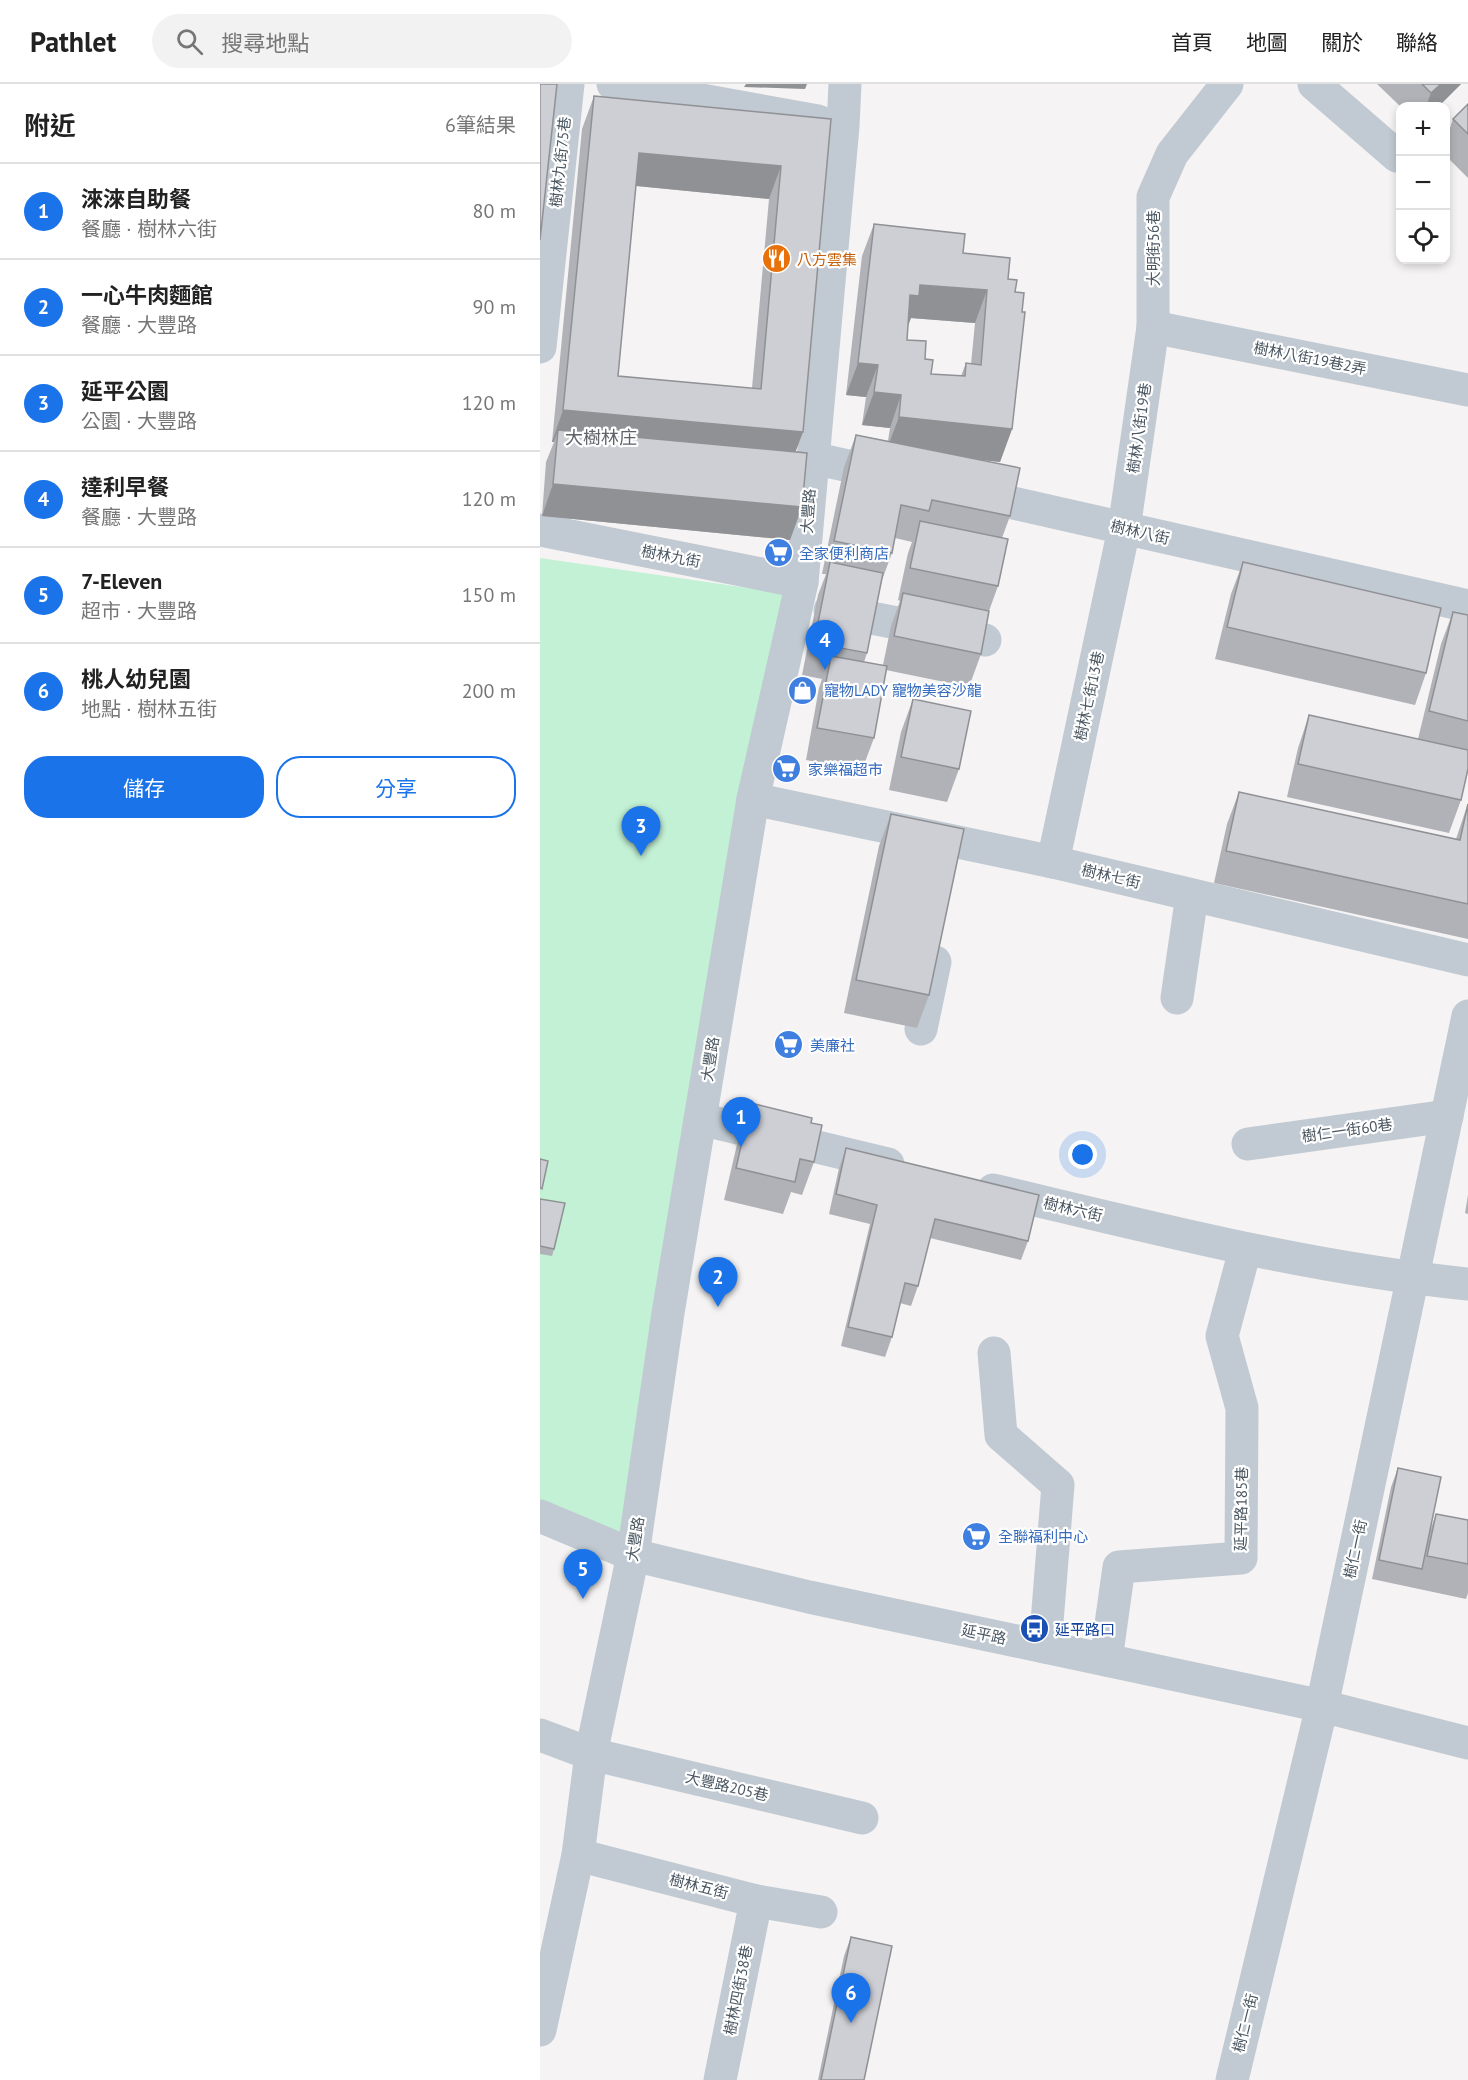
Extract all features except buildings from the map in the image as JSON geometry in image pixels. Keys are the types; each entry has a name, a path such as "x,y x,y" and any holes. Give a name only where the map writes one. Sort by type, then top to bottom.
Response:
{"street":[{"name":"樹林九街75巷","path":"540,347 568,84"},
{"path":"614,84 843,126"},
{"name":"大豐路","path":"540,2030 578,1855 591,1754 633,1555 668,1313 753,799 799,593 843,126 844,84"},
{"name":"大明街56巷","path":"1153,327 1153,197 1172,154 1227,84"},
{"path":"1314,84 1396,155"},
{"name":"樹林八街19巷2弄","path":"1153,327 1468,390"},
{"name":"樹林八街19巷","path":"1124,529 1153,327"},
{"name":"樹林八街","path":"812,458 1468,606"},
{"name":"樹林七街13巷","path":"1053,862 1124,529"},
{"name":"樹林九街","path":"540,530 985,640"},
{"name":"樹林七街","path":"753,799 957,854 1053,862 1468,960"},
{"path":"1177,998 1192,895"},
{"path":"921,1029 940,936"},
{"name":"樹仁一街","path":"1232,2080 1322,1706 1468,1016"},
{"name":"樹仁一街60巷","path":"1248,1144 1447,1116"},
{"path":"700,1119 920,1172"},
{"name":"樹林六街","path":"967,1183 1245,1250 1413,1278 1468,1284"},
{"name":"延平路185巷","path":"1106,1660 1119,1567 1241,1558 1242,1408 1222,1336 1245,1250"},
{"path":"994,1353 1001,1435 1058,1485 1045,1647"},
{"name":"延平路","path":"540,1516 633,1555 809,1597 1322,1706 1468,1743"},
{"name":"大豐路205巷","path":"540,1735 591,1754 862,1818"},
{"name":"樹林五街","path":"578,1855 756,1901 821,1912"},
{"name":"樹林四街38巷","path":"720,2080 756,1901"}],"green space":[{"path":"540,558 783,593 624,1540 540,1502"}],"place":[{"name":"八方雲集","path":"776,259"},
{"name":"全家便利商店","path":"778,553"},
{"name":"達利早餐","path":"825,670"},
{"name":"寵物LADY 寵物美容沙龍","path":"803,690"},
{"name":"家樂福超市","path":"787,769"},
{"name":"延平公園","path":"641,856"},
{"name":"美廉社","path":"789,1045"},
{"name":"淶淶自助餐","path":"741,1147"},
{"name":"一心牛肉麵館","path":"718,1307"},
{"name":"全聯福利中心","path":"977,1536"},
{"name":"7-Eleven","path":"583,1599"},
{"name":"延平路口","path":"1034,1629"},
{"name":"桃人幼兒園","path":"851,2023"}],"district":[{"name":"大樹林庄","path":"601,437"}]}
